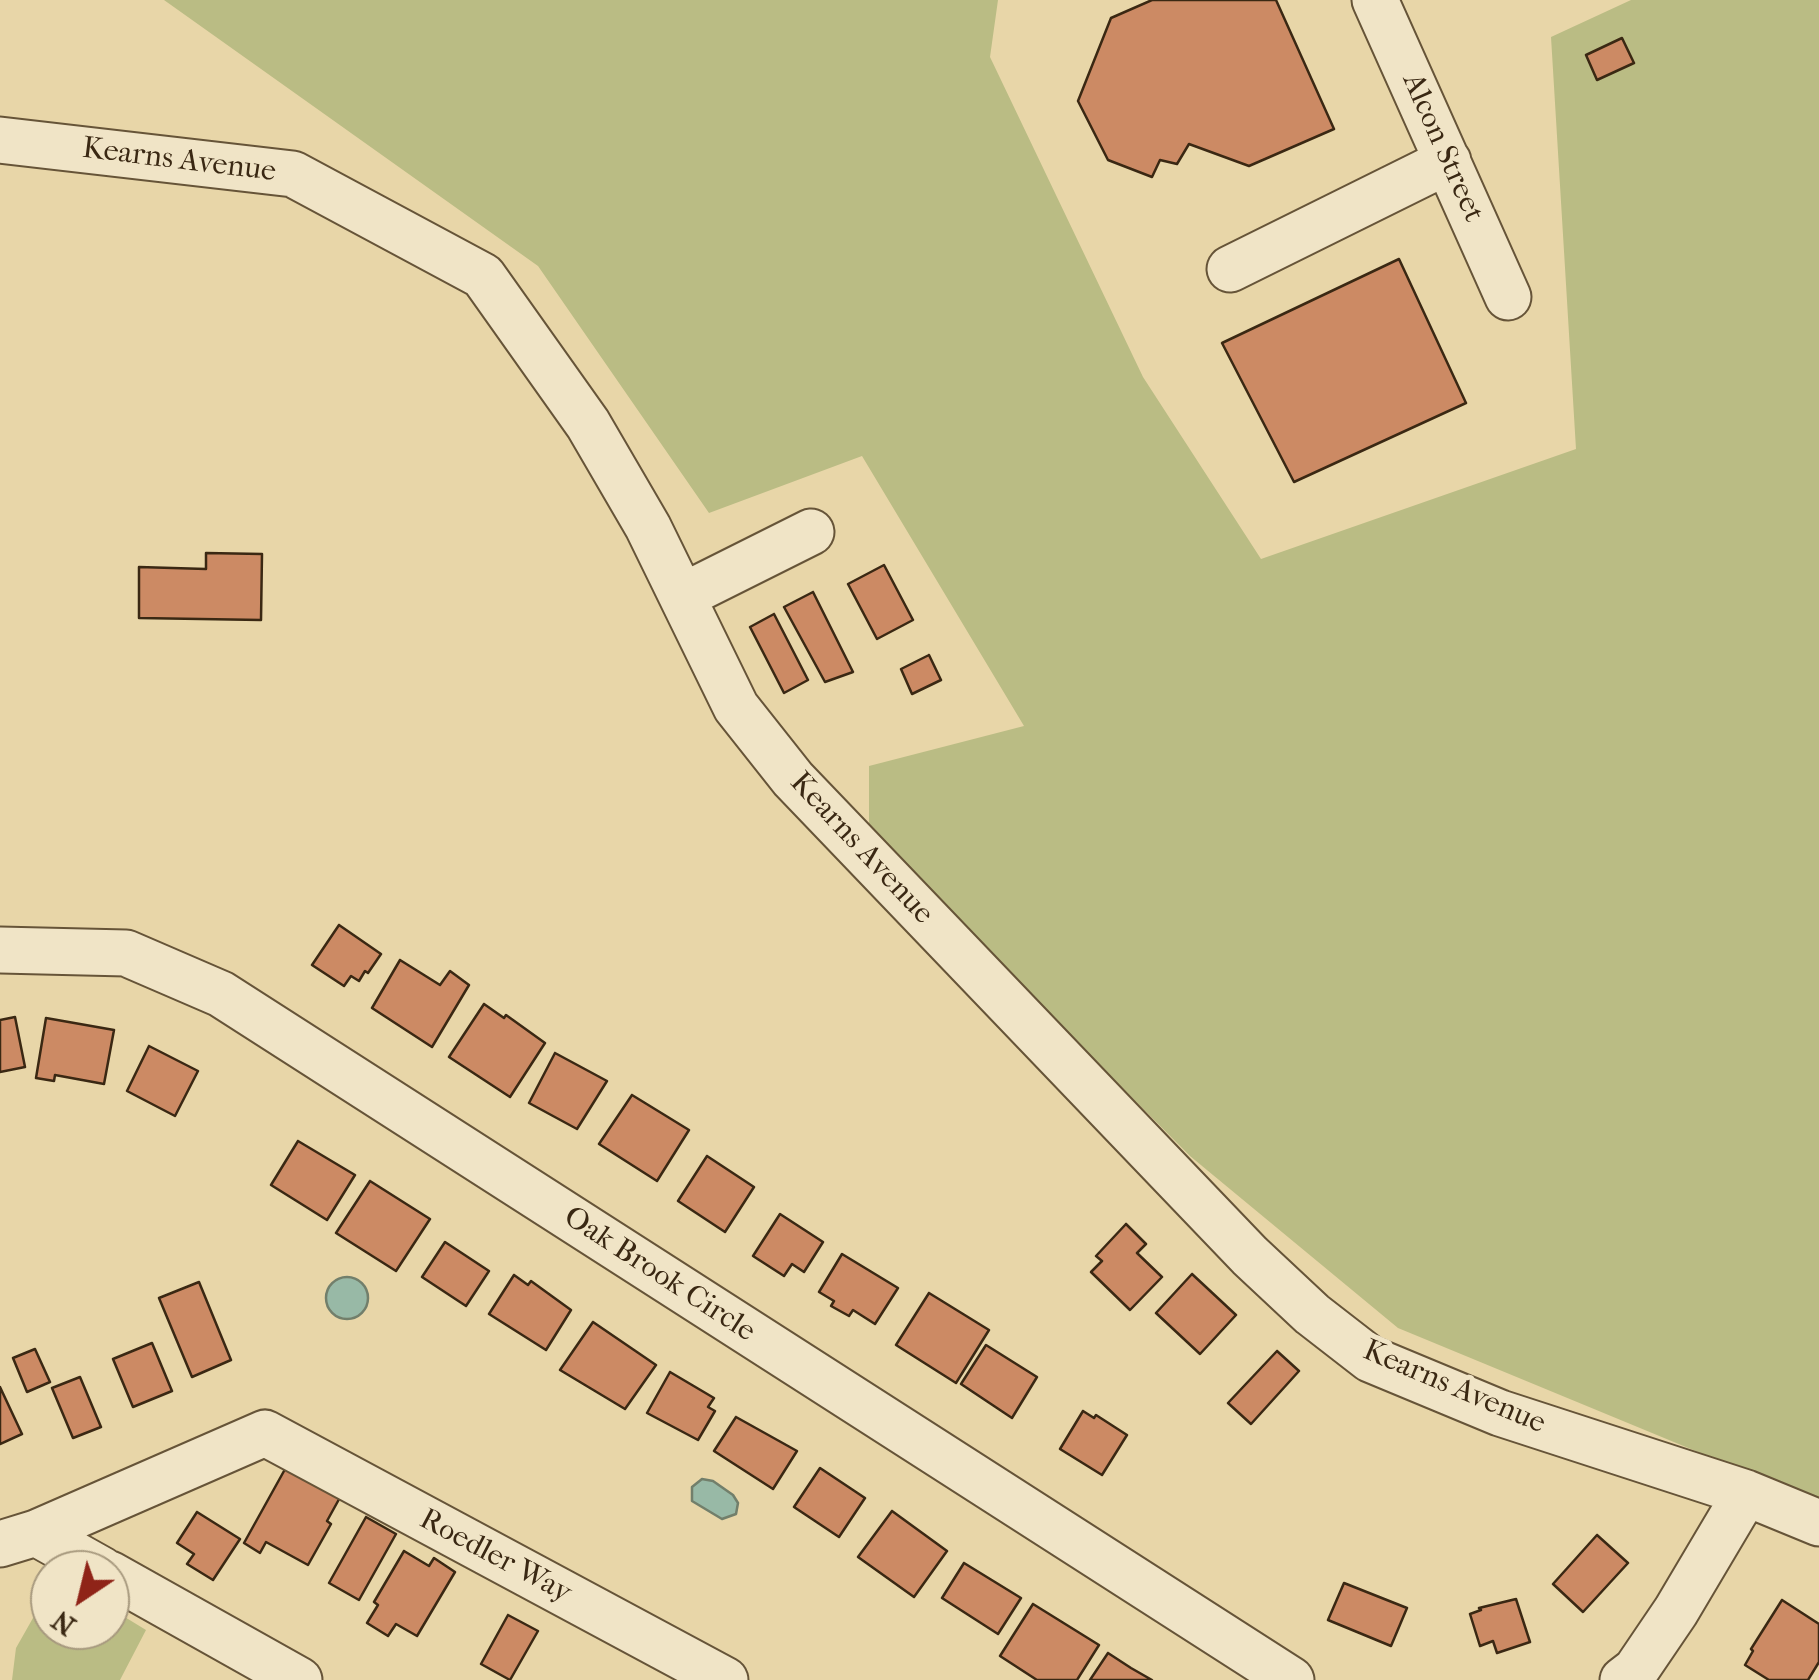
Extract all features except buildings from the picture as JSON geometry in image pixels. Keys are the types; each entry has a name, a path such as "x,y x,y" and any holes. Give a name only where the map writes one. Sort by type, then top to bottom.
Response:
{"street":[{"name":"Alcon Street","path":"1375,0 1508,296"},
{"name":"Kearns Avenue","path":"0,140 293,174 482,276 588,424 648,527 736,707 793,779 1250,1256 1312,1314 1370,1359 1500,1413 1746,1493 1819,1524"},
{"path":"1230,268 1448,161"},
{"path":"683,596 810,532"},
{"name":"Oak Brook Circle","path":"0,950 126,953 221,994 1291,1680"},
{"name":"Roedler Way","path":"18,1538 265,1433 724,1680"},
{"path":"1623,1680 1636,1670 1676,1611 1746,1493"},
{"path":"18,1538 50,1550"},
{"path":"130,1585 299,1680"}],"green space":[{"path":"164,0 998,0 990,57 1143,377 1261,559 1576,449 1551,37 1631,0 1819,0 1819,1502 1398,1328 1190,1156 869,833 869,766 1024,726 862,456 709,513 538,266"},
{"path":"130,1620 146,1630 120,1680 12,1680 16,1648 30,1623 30,1650 130,1650"}],"shaded area":[{"path":"347,1277 362,1283 368,1298 362,1313 347,1319 332,1313 326,1298 332,1283"},
{"path":"702,1479 713,1481 733,1495 738,1503 736,1514 722,1519 692,1501 692,1487"}]}
